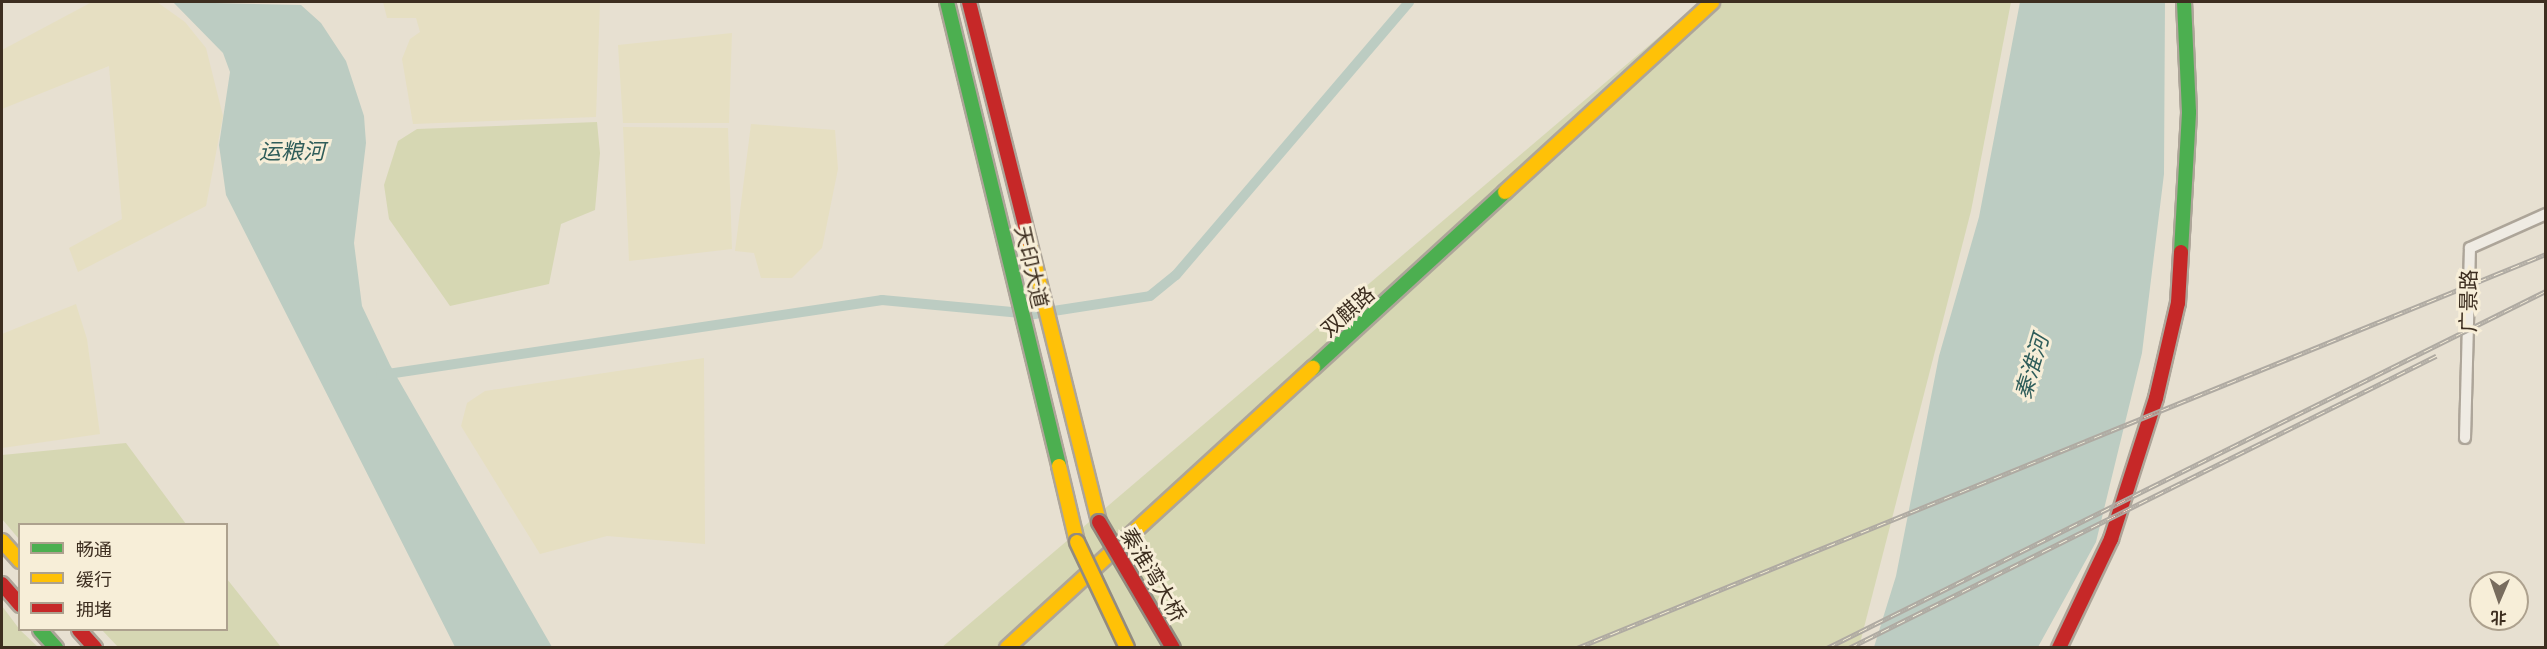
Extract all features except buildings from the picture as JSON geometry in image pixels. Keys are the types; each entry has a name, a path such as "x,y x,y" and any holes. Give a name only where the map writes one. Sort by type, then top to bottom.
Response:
{"main road":[{"name":"天印大道","path":"946,2 1077,542 1127,648"},
{"name":"天印大道","path":"969,2 1048,330 1099,522"},
{"name":"双麒路","path":"1007,648 1712,2"},
{"path":"2059,648 2111,539 2156,398 2178,303 2189,112 2184,2"},
{"name":"秦淮湾大桥","path":"1099,522 1173,648"},
{"path":"2,541 18,559"},
{"path":"2,584 18,603"},
{"path":"41,631 56,648"},
{"path":"80,631 95,648"}],"street":[{"name":"广景路","path":"2465,438 2470,248 2546,214"}],"shaded area":[{"path":"92,2 157,2 185,22 206,48 223,116 206,206 78,272 69,248 122,219 109,66 2,109 2,50"},
{"path":"383,2 600,2 596,117 413,124 402,59 410,39 420,32 416,18 387,18"},
{"path":"732,33 729,123 623,123 618,45"},
{"path":"751,124 835,130 838,169 822,248 792,278 761,278 754,253 735,251"},
{"path":"623,127 728,128 732,249 629,261"},
{"path":"76,304 87,339 100,434 2,448 2,334"},
{"path":"704,358 705,544 607,536 540,554 461,426 467,403 485,391"}],"green space":[{"path":"1700,2 2011,2 1971,211 1859,647 941,648"},
{"path":"597,122 600,153 595,210 561,224 549,284 450,306 389,219 384,185 398,141 417,129"},
{"path":"126,443 185,523 18,523 18,538 2,519 2,455"},
{"path":"228,580 281,647 118,647 103,631 228,631"},
{"path":"2,606 18,627 18,631 21,631 38,647 2,647"}],"water":[{"name":"运粮河","path":"173,2 301,5 321,23 346,61 364,116 366,143 354,243 362,306 390,365 552,647 455,647 226,195 219,145 230,72 223,53"},
{"name":"秦淮河","path":"2020,2 2165,2 2164,174 2142,353 2096,542 2038,647 1874,647 1896,576 1939,356 1979,217"}],"waterway":[{"path":"381,375 882,300 1034,314 1150,296 1176,275 1409,2"}],"railway":[{"path":"1577,648 2546,254"},
{"path":"1827,648 2546,291"},
{"path":"1849,648 2436,356"}],"traffic: fast":[{"path":"947,2 1059,466"},
{"path":"2181,252 2189,112 2184,2"},
{"path":"1313,368 1505,192"},
{"path":"41,631 56,648"}],"traffic: slow":[{"path":"1505,192 1712,2"},
{"path":"1029,241 1099,522"},
{"path":"1007,648 1313,368"},
{"path":"1059,466 1077,542"},
{"path":"2,541 18,559"},
{"path":"1077,542 1127,648"}],"traffic: jam":[{"path":"969,2 1029,241"},
{"path":"2059,648 2111,539 2156,398 2178,303 2181,252"},
{"path":"1099,522 1173,648"},
{"path":"2,584 18,603"},
{"path":"80,631 95,648"}]}
